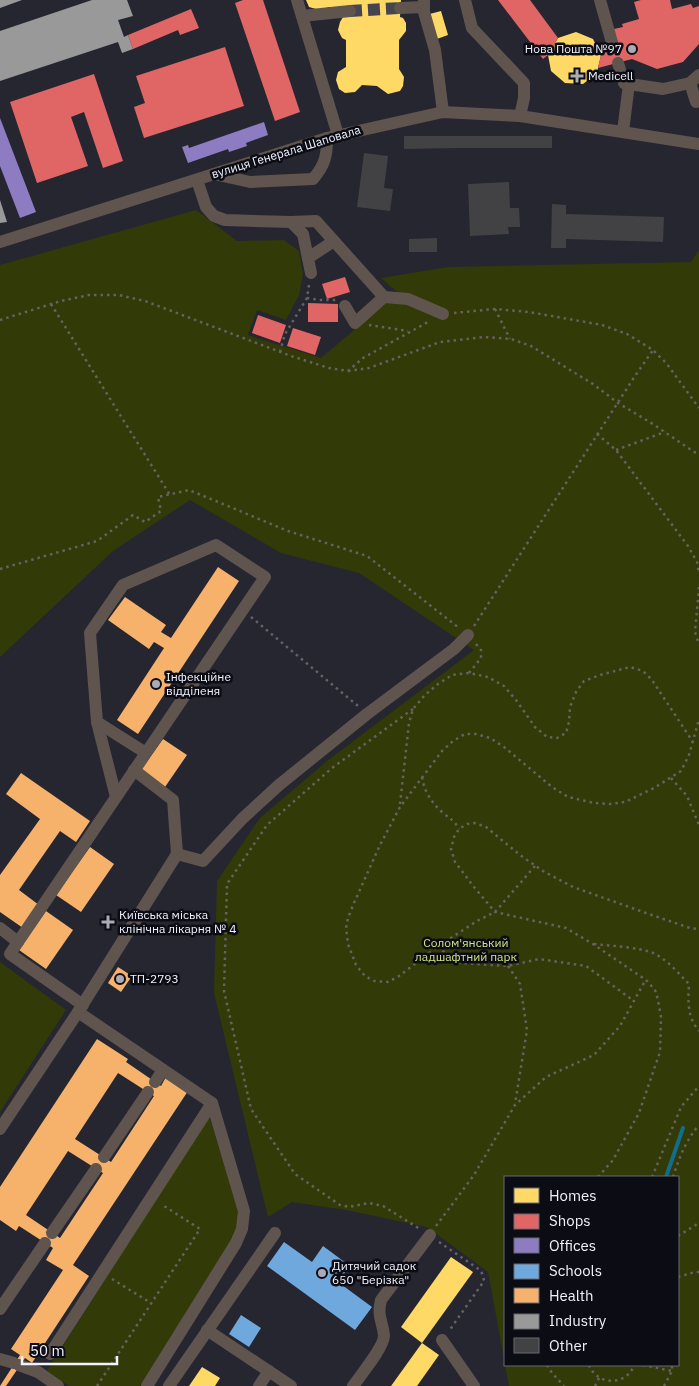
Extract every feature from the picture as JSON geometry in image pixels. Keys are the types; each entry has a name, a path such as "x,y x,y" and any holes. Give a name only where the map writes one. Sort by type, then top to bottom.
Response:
{"street":[{"path":"214,174 250,182 313,179 322,169 333,136 297,0"},
{"path":"465,0 472,28 524,83 524,98 520,116"},
{"path":"600,0 613,46"},
{"path":"400,8 424,3 424,12 435,50 443,112"},
{"path":"302,16 350,11"},
{"path":"618,63 624,83 663,89 695,79 696,102 699,101"},
{"path":"623,131 629,84"},
{"name":"вулиця Генерала Шаповала","path":"0,242 333,136 443,112 520,116 699,144"},
{"path":"197,180 206,207 214,216 225,220 316,221 384,297 408,300 443,314"},
{"path":"291,222 303,234 311,273"},
{"path":"308,258 334,241"},
{"path":"345,306 355,323 384,297"},
{"path":"116,796 97,722 90,633 123,585 216,545 264,577 10,954 163,1070 212,1103 244,1211 242,1229 236,1243 147,1386"},
{"path":"177,854 203,861 242,819 279,785 367,714 454,649 468,635"},
{"path":"97,722 146,753"},
{"path":"0,1129 80,1008 177,854 173,800 134,770"},
{"path":"0,928 18,942"},
{"path":"104,1157 163,1070"},
{"path":"50,1354 212,1103"},
{"path":"0,1309 96,1169"},
{"path":"169,1386 275,1233"},
{"path":"353,1386 381,1346 384,1337 379,1308 381,1300 430,1235"},
{"path":"207,1330 291,1386"},
{"path":"442,1340 474,1386"},
{"path":"0,1359 38,1372 58,1386"},
{"path":"259,1386 269,1371"}],"path":[{"path":"280,352 285,334 307,298 311,273"},
{"path":"307,298 340,300 345,306"},
{"path":"51,304 170,495"},
{"path":"495,309 511,339"},
{"path":"355,323 410,331"},
{"path":"348,371 369,368 440,342 484,337 511,339 531,346 593,384 618,403 694,452 699,453"},
{"path":"469,673 481,658 481,650 468,635 653,350"},
{"path":"616,450 665,432"},
{"path":"597,434 616,450 688,546 697,562 699,573"},
{"path":"699,587 695,632 699,645"},
{"path":"242,610 367,714"},
{"path":"442,1340 484,1281 480,1270 430,1235 383,1206 369,1203 349,1207 340,1206 294,1174 251,1109 224,991 227,884 267,825 332,768 413,709 425,695 452,675 469,673 488,677 504,686 535,727 547,737 557,738 566,733 570,707 576,692 584,681 630,667 643,671 652,680 693,742"},
{"path":"400,807 408,723 413,709"},
{"path":"535,866 495,912 477,921 437,947 399,976 388,982 374,981 365,976 356,965 348,944 346,928 348,918 380,845 400,807 442,751 453,740 465,734 476,734 490,738 504,747 552,787 568,797 594,804 610,804 625,802 654,788 681,771 686,764 699,719"},
{"path":"422,777 428,796 440,810 455,822 459,829"},
{"path":"671,778 686,796 699,825"},
{"path":"599,1176 613,1160 639,1113 660,1052 661,1017 655,990 646,980 566,928 495,912 455,862 451,849 454,837 459,829 467,824 475,823 486,827 535,866 573,887 699,930"},
{"path":"593,944 642,950 653,953 663,960 689,984 688,1010 693,1024 699,1031"},
{"path":"437,947 460,963 508,966 539,959 586,966 634,1001"},
{"path":"508,966 520,984 527,1030 515,1106"},
{"path":"430,1235 474,1175 515,1106 546,1077 594,1055 620,1026 646,980"},
{"path":"652,1176 681,1107 699,1086"},
{"path":"673,1176 690,1135 699,1125"},
{"path":"97,1386 200,1229 151,1198"},
{"path":"679,1235 699,1223"},
{"path":"679,1277 699,1272"},
{"path":"102,1273 152,1303"},
{"path":"548,1366 564,1386"},
{"path":"590,1366 599,1378 614,1382 622,1380 629,1375 634,1366"},
{"path":"648,1366 672,1371"},
{"path":"664,1386 672,1371 672,1366"},
{"path":"595,1386 599,1378"}],"green space":[{"name":"Солом'янський ладшафтний парк","path":"196,210 237,241 284,240 299,251 303,274 299,295 286,320 257,310 248,335 321,358 398,293 381,278 448,267 691,262 699,250 699,1386 509,1386 505,1366 679,1366 679,1176 504,1176 504,1359 488,1272 427,1227 346,1210 292,1202 268,1217 214,993 217,881 260,818 327,761 474,650 359,573 281,553 190,500 113,551 0,657 0,265"},
{"path":"0,962 66,1010 0,1112"},
{"path":"209,1116 239,1211 238,1228 140,1386 69,1386 47,1371"}],"building: Homes":[{"path":"306,0 401,0 400,17 406,23 406,31 399,40 399,69 404,77 403,86 400,91 388,94 377,86 362,85 355,92 345,93 339,89 336,80 338,72 346,67 346,40 342,38 338,30 340,22 349,7 316,9 309,7"},
{"path":"441,11 448,35 434,40 426,15"},
{"path":"576,32 593,39 601,55 597,73 583,84 565,83 551,71 548,55 558,38"},
{"path":"451,1257 473,1272 422,1343 401,1327"},
{"path":"422,1343 439,1355 417,1386 391,1386"},
{"path":"202,1367 220,1378 215,1386 189,1386"}],"building: Shops":[{"path":"243,0 263,0 300,112 275,121 235,3"},
{"path":"498,0 530,0 558,38 548,55 543,59"},
{"path":"641,0 670,0 672,9 691,4 693,8 699,6 699,44 683,62 657,69 632,59 598,68 601,55 598,50 613,46 614,29 623,27 622,24 639,19 634,2"},
{"path":"191,9 199,28 180,35 178,30 133,49 128,35"},
{"path":"225,47 244,106 144,138 134,107 145,103 136,76"},
{"path":"94,74 123,161 103,168 84,112 71,117 88,166 37,183 10,102"},
{"path":"345,277 350,292 327,299 322,284"},
{"path":"308,303 338,304 338,322 308,322"},
{"path":"258,315 286,325 280,343 252,333"},
{"path":"293,328 321,337 315,355 287,346"}],"building: Offices":[{"path":"0,118 36,212 20,218 0,166"},
{"path":"264,122 268,135 246,143 247,146 229,152 228,149 188,163 182,147 188,145 189,148"}],"building: Schools":[{"path":"284,1242 312,1262 323,1246 350,1266 338,1282 372,1307 355,1330 267,1266"},
{"path":"241,1315 261,1328 249,1347 229,1334"}],"building: Health":[{"name":"Інфекційне відділеня","path":"218,567 239,581 138,734 117,720 164,648 154,642 149,649 108,620 125,597 166,625 161,632 171,638"},
{"path":"163,739 187,755 165,787 141,770"},
{"path":"21,773 90,821 76,842 60,831 19,890 39,905 23,928 0,912 0,875 40,819 6,794"},
{"path":"90,847 114,864 81,912 56,895"},
{"path":"46,911 73,930 46,969 19,950"},
{"name":"ТП-2793","path":"118,967 132,976 121,992 108,983"},
{"path":"97,1039 128,1059 126,1062 161,1086 166,1077 188,1091 73,1265 89,1276 32,1363 25,1358 6,1386 0,1386 20,1355 11,1349 63,1270 46,1260 53,1248 19,1226 16,1231 0,1220 0,1187","holes":["118,1073 154,1096 111,1162 75,1139","68,1151 103,1173 60,1238 26,1215"]}],"building: Industry":[{"path":"0,0 22,0 0,8"},
{"path":"92,0 127,0 133,16 118,20 124,37 128,35 133,49 122,53 118,42 0,81 0,31"},
{"path":"0,200 7,222 0,223"}],"building: Other":[{"path":"404,136 552,136 552,148 404,149"},
{"path":"364,153 388,156 384,188 393,189 390,211 357,207"},
{"path":"509,182 510,208 519,208 520,227 508,227 509,234 470,236 468,184"},
{"path":"552,204 566,205 566,214 664,217 663,242 566,239 566,248 551,248"},
{"path":"437,238 437,252 409,252 409,239"}],"waterway":[{"path":"666,1176 683,1128"}],"tunnel":[{"path":"350,11 400,8"}],"place":[{"name":"Нова Пошта №97","path":"632,49"},
{"name":"Medicell","path":"577,76"},
{"name":"Інфекційне відділеня","path":"156,684"},
{"name":"Київська міська клінічна лікарня № 4","path":"108,922"},
{"name":"ТП-2793","path":"120,979"},
{"name":"Дитячий садок 650 \"Берізка\"","path":"322,1273"}]}
